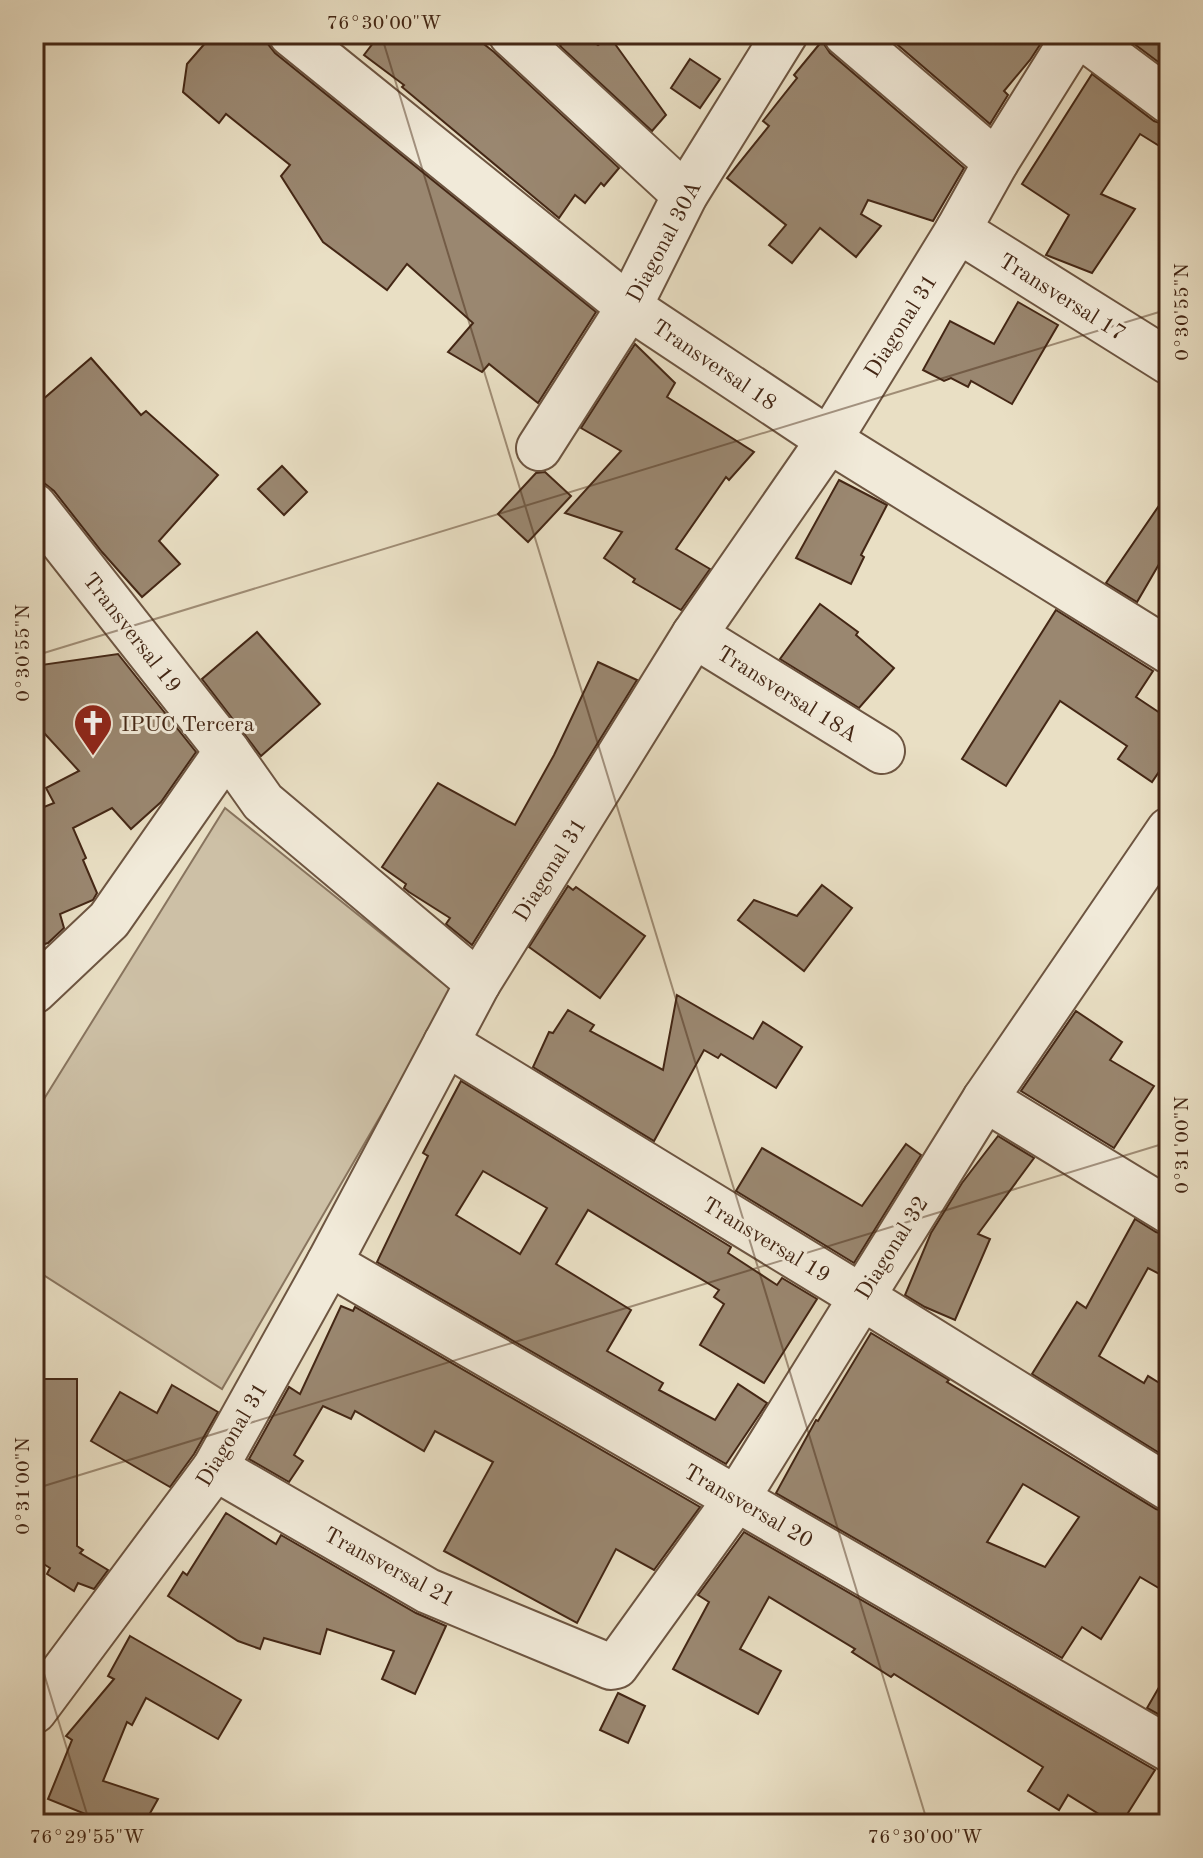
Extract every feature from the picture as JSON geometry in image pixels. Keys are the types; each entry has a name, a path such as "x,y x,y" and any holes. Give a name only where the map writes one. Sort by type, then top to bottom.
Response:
{"street":[{"name":"Transversal 18","path":"291,34 629,307 829,440 1169,651"},
{"path":"511,34 685,195"},
{"name":"Diagonal 30A","path":"539,448 629,307 685,195 785,34"},
{"path":"846,34 996,162"},
{"path":"1078,34 1169,101"},
{"name":"Diagonal 31","path":"34,1711 215,1468 329,1263 478,983 694,635 829,440 958,230 996,162 1078,34"},
{"name":"Transversal 17","path":"958,230 1169,362"},
{"name":"Transversal 19","path":"34,506 227,751 263,802 478,983"},
{"name":"Transversal 18A","path":"694,635 882,751"},
{"path":"34,991 109,920 227,751"},
{"name":"Diagonal 32","path":"616,1666 737,1498 985,1099 1169,830"},
{"name":"Transversal 19","path":"446,1043 1169,1488"},
{"path":"985,1099 1169,1211"},
{"name":"Transversal 20","path":"329,1263 1169,1749"},
{"name":"Transversal 21","path":"215,1468 428,1591 611,1667 616,1666"}],"shaded area":[{"path":"225,808 453,991 222,1389 34,1269 34,1115"}],"building":[{"path":"213,34 267,34 268,44 275,53 596,312 538,403 489,364 482,372 448,352 473,323 407,264 387,290 323,242 281,176 290,165 226,114 219,123 183,92 187,64"},
{"path":"380,34 471,34 619,168 604,186 601,183 585,203 575,195 559,218 402,87 404,85 364,55"},
{"path":"569,34 581,34 598,45 610,37 666,115 652,131 560,46"},
{"path":"885,34 1047,34 1004,91 1008,95 990,124"},
{"path":"1121,34 1169,34 1169,70"},
{"path":"822,41 830,53 964,168 933,221 868,200 861,214 881,226 856,257 820,228 792,263 769,245 786,225 727,178 769,126 763,121"},
{"path":"690,59 720,79 700,108 671,88"},
{"path":"1092,74 1154,121 1169,126 1169,152 1140,134 1101,194 1135,209 1092,273 1046,255 1069,215 1022,184"},
{"path":"1018,302 1058,325 1012,404 971,381 968,387 951,378 944,381 923,370 950,321 994,344"},
{"path":"635,344 675,383 667,397 754,452 729,480 726,477 676,549 710,569 681,610 633,582 635,579 604,558 622,532 565,513 621,451 581,428"},
{"path":"91,358 141,415 146,411 218,475 159,541 180,564 142,597 54,491 34,475 34,407"},
{"path":"282,466 307,492 284,515 258,489"},
{"path":"545,472 571,496 528,542 498,514 536,473"},
{"path":"839,480 887,505 861,555 864,557 851,584 796,558"},
{"path":"1169,491 1169,547 1137,602 1106,583"},
{"path":"820,604 858,632 856,635 894,668 859,708 780,659"},
{"path":"1056,610 1153,671 1136,697 1169,719 1169,757 1152,782 1118,759 1127,746 1060,701 1006,786 962,759"},
{"path":"257,632 320,704 261,756 202,679"},
{"path":"118,654 196,752 161,802 131,829 112,808 73,828 97,893 93,900 60,914 64,928 48,943 34,947 34,811 54,803 46,788 79,771 34,722 34,666"},
{"path":"598,662 637,680 472,945 446,924 450,918 409,892 404,888 406,884 382,867 438,783 515,825 554,755"},
{"path":"822,885 852,908 804,971 738,920 754,900 797,916"},
{"path":"568,886 573,890 576,887 645,936 600,998 529,947"},
{"path":"677,995 753,1039 763,1022 802,1047 776,1088 721,1054 718,1058 704,1050 654,1141 533,1067 549,1032 553,1033 568,1010 594,1025 590,1031 663,1070"},
{"path":"1076,1011 1122,1042 1110,1060 1154,1086 1114,1148 1021,1091"},
{"path":"461,1081 731,1247 728,1253 777,1285 782,1278 817,1299 764,1383 700,1345 724,1304 714,1297 719,1290 588,1210 556,1264 631,1310 607,1351 663,1383 659,1390 715,1420 738,1384 767,1403 726,1464 377,1262 428,1156 423,1153","holes":["483,1171 547,1208 520,1254 456,1215"]},
{"path":"998,1136 1034,1158 978,1234 990,1239 955,1320 905,1295 931,1233 962,1183"},
{"path":"906,1144 921,1155 854,1263 736,1191 762,1148 862,1206"},
{"path":"1135,1219 1169,1236 1169,1279 1148,1268 1099,1356 1144,1383 1148,1376 1169,1389 1169,1459 1032,1374 1077,1302 1086,1308"},
{"path":"341,1306 353,1311 355,1307 700,1507 654,1570 616,1549 577,1623 444,1551 493,1462 435,1431 424,1451 355,1411 351,1419 323,1406 294,1455 303,1461 289,1482 249,1459 289,1387 300,1394"},
{"path":"871,1333 1156,1509 1169,1513 1169,1594 1140,1577 1101,1639 1082,1627 1062,1658 776,1493","holes":["1023,1484 1079,1517 1045,1567 987,1542"]},
{"path":"34,1379 77,1379 77,1546 83,1550 80,1553 108,1570 94,1589 78,1583 74,1591 47,1574 50,1568 34,1558"},
{"path":"172,1385 218,1412 194,1454 170,1487 91,1441 120,1392 157,1413"},
{"path":"226,1513 276,1544 281,1535 416,1613 446,1626 415,1694 382,1679 394,1651 327,1629 320,1654 264,1638 260,1649 238,1641 168,1596 183,1572 187,1575"},
{"path":"744,1532 1155,1770 1121,1824 1115,1824 1068,1795 1059,1810 1028,1791 1043,1767 894,1674 891,1677 852,1652 855,1649 769,1597 740,1649 781,1671 758,1714 673,1669 709,1602 698,1595"},
{"path":"130,1636 241,1700 218,1739 146,1698 132,1725 127,1722 103,1781 158,1799 144,1824 110,1824 48,1799 72,1740 66,1736 114,1679 108,1676"},
{"path":"1169,1670 1169,1720 1147,1708"},
{"path":"618,1693 645,1706 628,1743 600,1730"}],"place":[{"name":"IPUC Tercera","path":"93,757"}]}
